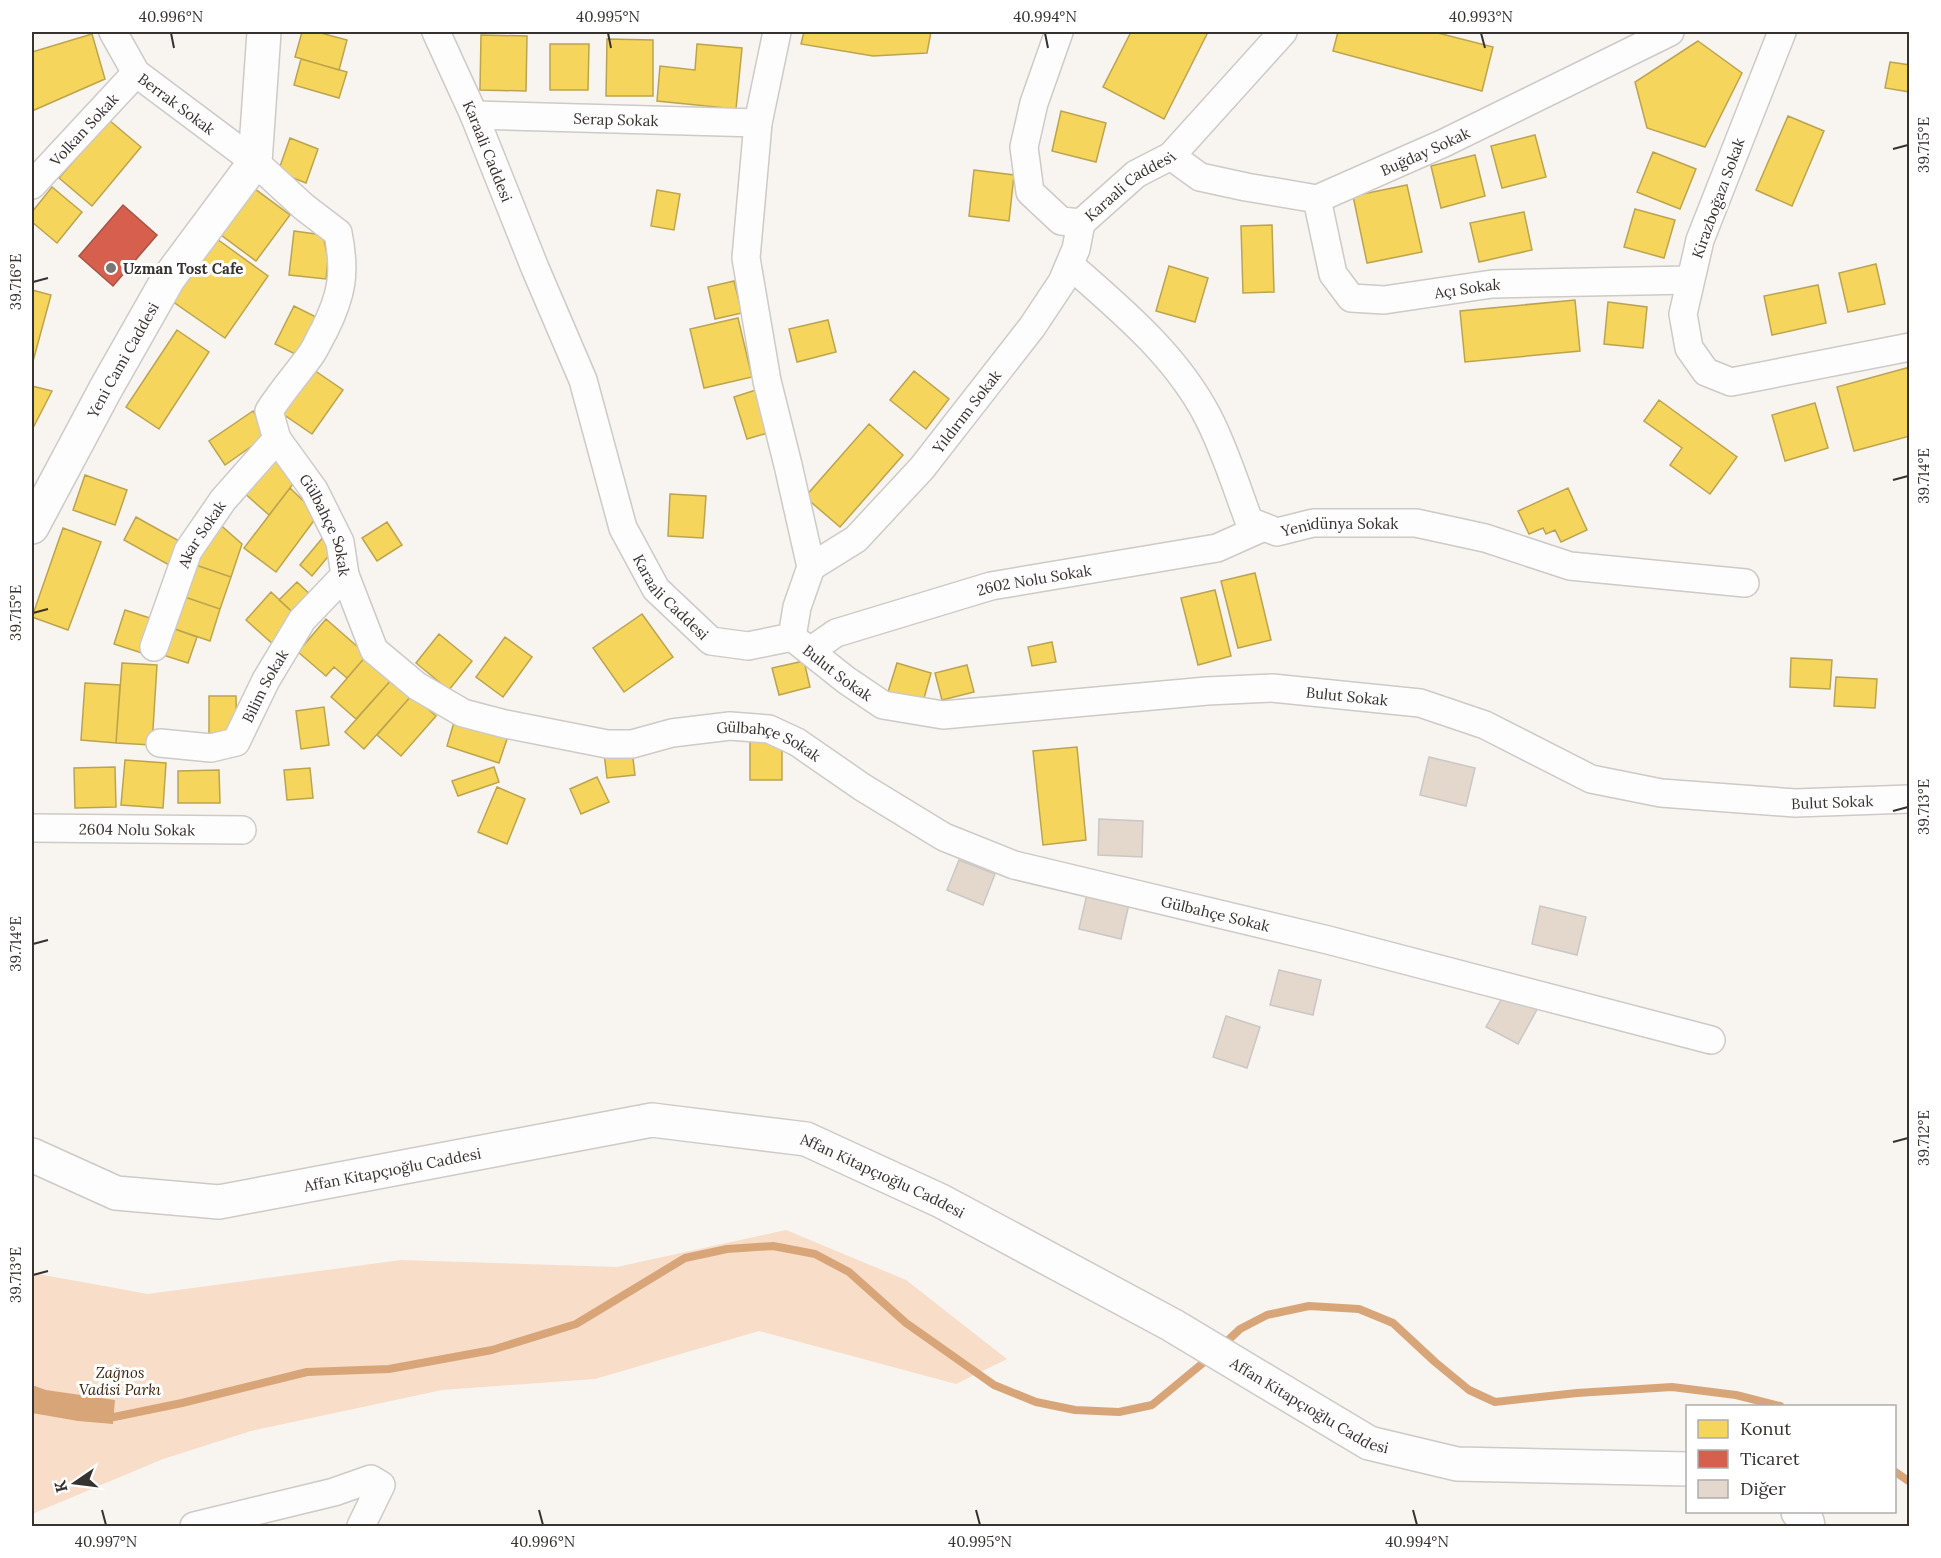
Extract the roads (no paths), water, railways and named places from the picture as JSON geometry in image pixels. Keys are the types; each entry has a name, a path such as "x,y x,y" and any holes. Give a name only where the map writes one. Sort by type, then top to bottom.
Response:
{"street":[{"name":"Berrak Sokak","path":"113,32 136,73 255,162"},
{"path":"255,162 264,32"},
{"name":"Karaali Caddesi","path":"436,32 474,115 583,380 623,528 656,589 711,641 748,646 801,644"},
{"path":"777,32 758,123 746,258 767,381 811,567 797,607 801,644"},
{"name":"Karaali Caddesi","path":"1059,32 1034,103 1024,147 1030,192 1061,221 1082,223 1136,174 1171,156 1283,32"},
{"name":"Buğday Sokak","path":"1317,198 1454,138 1670,32"},
{"name":"Kirazboğazı Sokak","path":"1782,32 1700,240 1683,314 1689,348 1706,372 1731,382 1910,347"},
{"name":"Volkan Sokak","path":"32,185 136,73"},
{"name":"Serap Sokak","path":"474,115 758,123"},
{"path":"1171,156 1200,177 1317,198"},
{"name":"Gülbahçe Sokak","path":"255,162 304,207 338,233 343,259 343,281 335,309 312,354 285,386 269,411 277,439 314,490 340,542 345,575 374,650 417,686 463,714 607,744 632,744 672,733 730,726 768,729 797,742 862,787 944,837 1014,866 1328,940 1711,1040"},
{"name":"Yeni Cami Caddesi","path":"32,527 105,390 168,279 255,162"},
{"name":"Açı Sokak","path":"1317,198 1333,274 1351,298 1384,300 1492,284 1690,280"},
{"name":"Yıldırım Sokak","path":"811,567 856,539 922,468 1032,327 1062,282 1076,249 1082,223"},
{"name":"Yenidünya Sokak","path":"1070,265 1144,330 1188,385 1208,417 1249,520 1276,532 1314,523 1416,523 1485,538 1570,566 1745,583"},
{"name":"Akar Sokak","path":"154,646 188,551 223,500 277,439"},
{"name":"2602 Nolu Sokak","path":"801,644 991,586 1217,548 1264,527"},
{"name":"Bilim Sokak","path":"160,743 211,748 236,742 266,680 302,620 345,575"},
{"name":"Bulut Sokak","path":"801,644 846,680 884,705 943,714 1207,691 1272,688 1420,703 1485,725 1592,779 1661,793 1795,803 1910,799"},
{"name":"2604 Nolu Sokak","path":"32,828 242,830"},
{"name":"Affan Kitapçıoğlu Caddesi","path":"32,1155 116,1193 219,1202 652,1120 806,1139 941,1201 1172,1325 1369,1443 1457,1464 1686,1469"},
{"path":"194,1527 334,1492 370,1479 381,1485 361,1527"},
{"path":"1799,1513 1807,1521 1808,1527"}],"waterway":[{"path":"114,1417 182,1403 307,1372 389,1369 492,1350 576,1324 685,1258 727,1249 773,1246 815,1254 849,1272 906,1323 994,1385 1036,1402 1075,1410 1119,1412 1152,1405 1209,1358"},
{"path":"1223,1345 1240,1329 1267,1315 1309,1306 1359,1309 1393,1323 1469,1390 1495,1402 1577,1393 1672,1387 1736,1395 1776,1405"},
{"path":"1896,1472 1910,1482"}],"place":[{"name":"Uzman Tost Cafe","path":"111,268"}],"park label":[{"name":"Zağnos Vadisi Parkı","path":"120,1380"}]}
